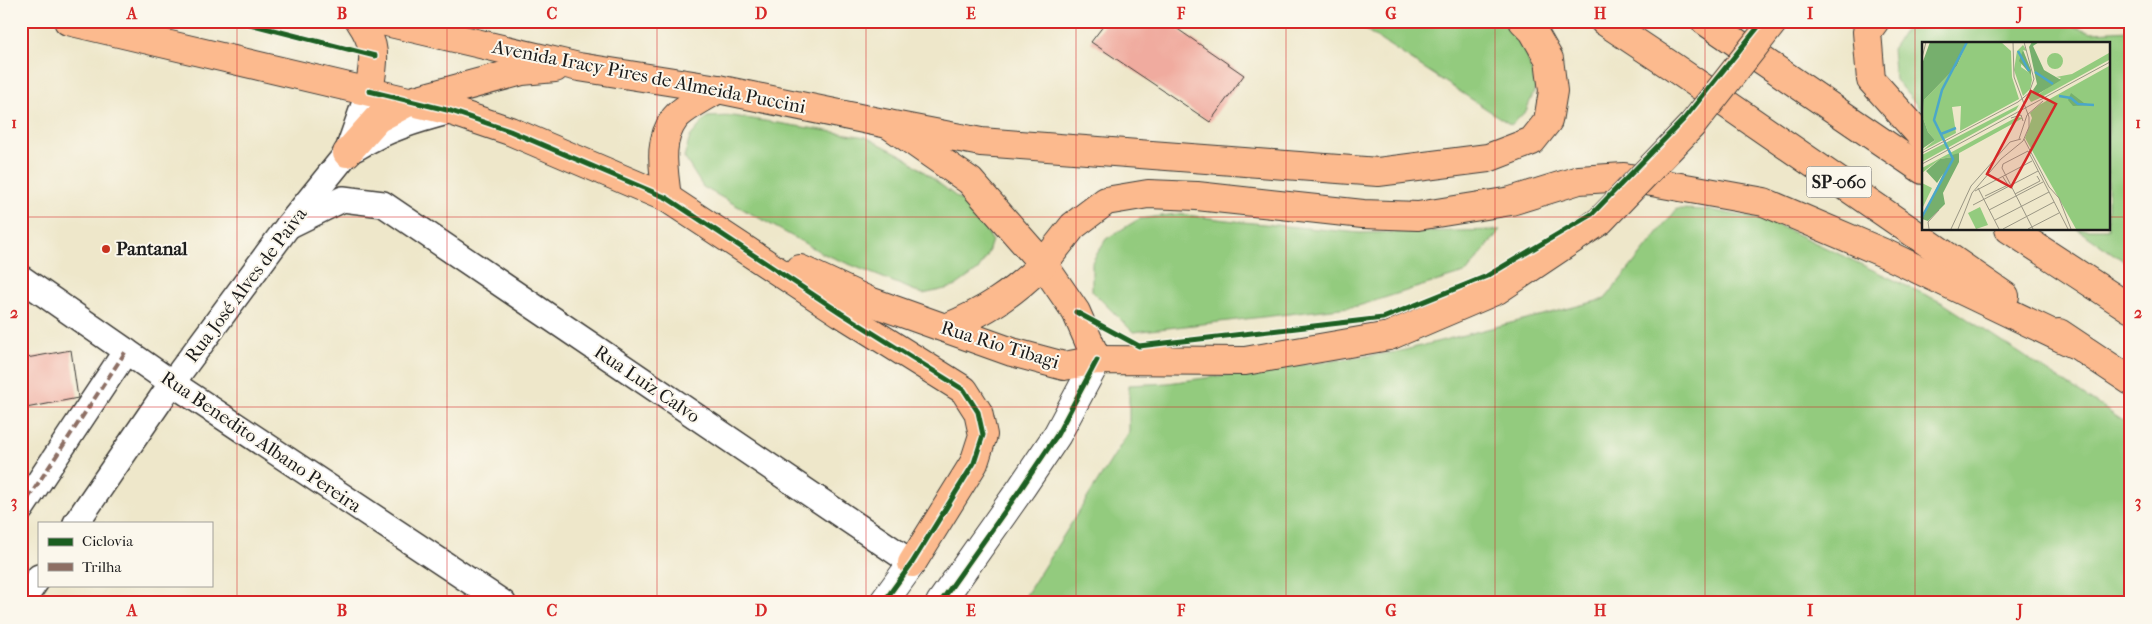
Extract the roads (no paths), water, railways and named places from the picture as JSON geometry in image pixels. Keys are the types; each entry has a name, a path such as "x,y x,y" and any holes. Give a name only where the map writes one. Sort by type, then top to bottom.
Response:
{"main road":[{"path":"68,21 318,81 369,90 451,111 510,131 667,198 719,231 840,313 964,390 978,412 982,435 974,463 912,563"},
{"path":"360,21 370,36 375,56 369,90"},
{"name":"Avenida Iracy Pires de Almeida Puccini","path":"382,21 579,66 718,89 982,142 1378,172 1488,158 1532,141 1548,121 1553,91 1549,58 1533,31 1524,21"},
{"name":"SP-060","path":"1604,21 1682,72 2074,344 2131,380"},
{"name":"SP-060","path":"1705,21 1922,169"},
{"name":"Rua Rio Tibagi","path":"719,231 869,301 1012,352 1064,366 1097,360 1245,361 1388,336 1497,290 1600,221 1693,124 1774,21"},
{"path":"1875,21 1867,32 1871,80 1922,137"},
{"path":"347,153 377,119 411,101 522,71 579,66"},
{"path":"667,198 663,164 663,141 676,117 718,89"},
{"path":"888,124 970,181 1043,264 1076,312 1097,360"},
{"path":"946,328 975,316 1016,289 1043,264 1073,226 1106,201 1148,194 1197,196 1363,214 1418,216 1511,201 1579,180 1624,177 1764,202 1886,254 2074,344"},
{"path":"2011,230 2131,309"}],"street":[{"name":"Rua José Alves de Paiva","path":"77,522 172,383 288,226 347,153 369,90"},
{"path":"347,153 377,135 409,122 451,111"},
{"name":"Rua Luiz Calvo","path":"288,226 343,199 383,204 912,563"},
{"name":"Rua Benedito Albano Pereira","path":"21,278 172,383 502,603"},
{"path":"21,509 126,351"},
{"path":"940,603 1057,435 1097,360"},
{"path":"883,603 912,563"}],"place":[{"name":"Pantanal","path":"106,249"}]}
